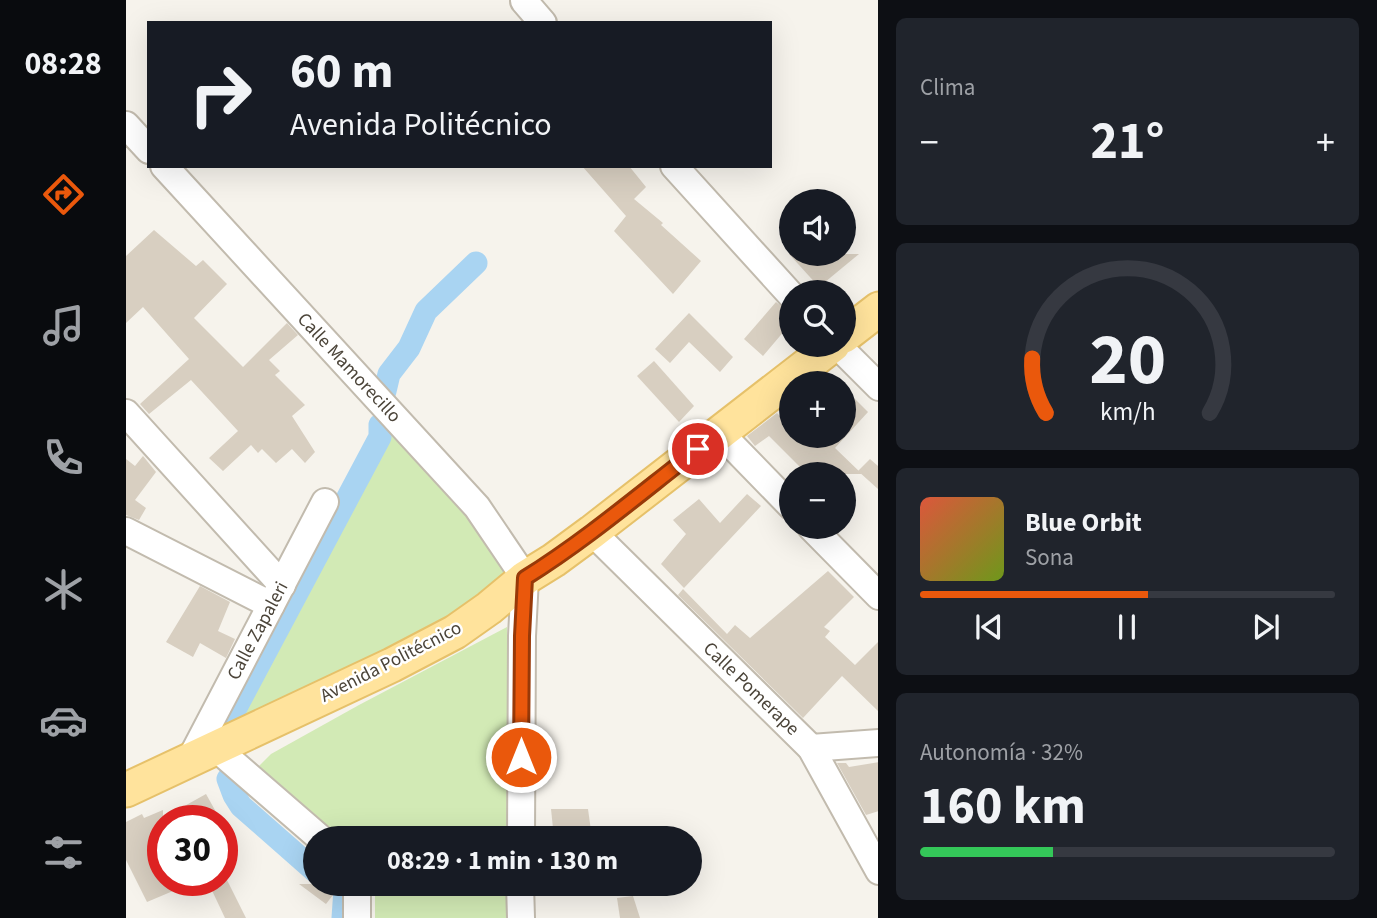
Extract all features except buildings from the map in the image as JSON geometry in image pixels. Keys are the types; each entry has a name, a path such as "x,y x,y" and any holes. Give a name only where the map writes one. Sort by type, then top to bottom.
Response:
{"main road":[{"path":"856,327 878,309"},
{"name":"Avenida Politécnico","path":"130,784 203,754 392,665 455,632 525,578 592,532 819,357"}],"street":[{"path":"524,1 541,21"},
{"path":"126,125 147,148"},
{"name":"Calle Mamorecillo","path":"166,168 477,508 525,578"},
{"path":"676,168 779,282"},
{"path":"847,357 878,387"},
{"path":"126,412 276,595"},
{"path":"719,432 779,494"},
{"name":"Calle Zapaleri","path":"203,754 276,595 325,502"},
{"path":"126,531 276,595"},
{"name":"Calle Pomerape","path":"592,532 811,748 878,871"},
{"path":"823,539 878,596"},
{"path":"521,826 525,578"},
{"path":"811,748 878,743"},
{"path":"203,754 303,826"},
{"path":"357,918 358,896"},
{"path":"520,896 521,918"}],"green space":[{"path":"393,430 496,546 509,570 425,635 225,732 307,579"},
{"path":"507,627 510,826 328,826 259,766 271,754"},
{"path":"375,896 511,896 512,918 375,918"}],"waterway":[{"path":"385,391 389,374 409,348 426,311 476,263"},
{"path":"223,732 380,437 380,425"},
{"path":"228,779 241,806 303,860"},
{"path":"343,918 345,896"}],"route":[{"path":"521,757 525,578 592,532 698,449"}]}
